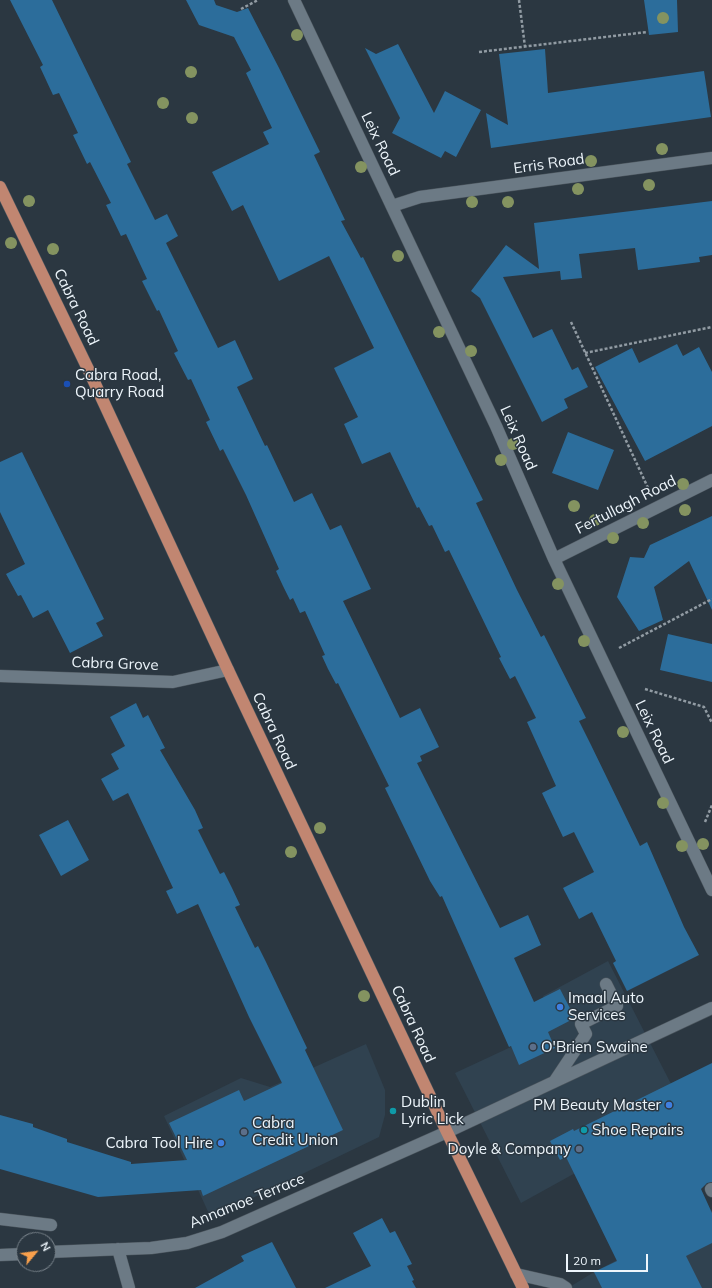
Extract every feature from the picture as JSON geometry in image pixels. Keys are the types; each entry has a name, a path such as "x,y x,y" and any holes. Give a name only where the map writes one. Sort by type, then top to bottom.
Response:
{"main road":[{"name":"Cabra Road","path":"0,187 90,373 228,670 447,1132 523,1288"}],"street":[{"name":"Leix Road","path":"294,0 496,426 554,559 712,890"},
{"name":"Erris Road","path":"392,206 420,197 712,158"},
{"name":"Fertullagh Road","path":"554,559 712,480"},
{"name":"Cabra Grove","path":"0,676 172,682 228,670"},
{"path":"553,1082 586,1034 581,1024 617,1006 606,984"},
{"name":"Annamoe Terrace","path":"56,1252 151,1248 187,1243 222,1232 447,1132 712,1008"},
{"path":"0,1219 51,1225"},
{"path":"118,1249 129,1288"},
{"path":"0,1255 16,1254"},
{"path":"516,1274 560,1284 566,1288"}],"path":[{"path":"241,9 258,0"},
{"path":"518,0 525,47"},
{"path":"479,52 647,32"},
{"path":"571,322 657,507"},
{"path":"585,353 712,327"},
{"path":"601,658 712,599"},
{"path":"645,688 704,707 712,723"},
{"path":"705,822 712,805"}],"shaded area":[{"path":"608,961 689,1119 606,1156 521,1203 455,1073 556,1026 543,996"},
{"path":"366,1044 385,1090 385,1115 379,1137 211,1218 164,1116 241,1078 270,1087"},
{"path":"712,1210 712,1288 568,1288 594,1272"}],"building":[{"path":"10,0 52,0 131,162 127,164 155,220 167,214 178,236 166,243 218,348 235,340 253,379 237,387 294,502 312,493 330,530 341,525 371,589 343,601 400,718 420,708 439,747 420,756 422,761 417,763 500,928 528,915 541,945 514,958 534,1002 560,989 575,1018 548,1032 555,1048 519,1065 511,1046 509,1047 442,896 440,897 430,881 385,788 389,786 338,683 336,684 328,669 322,656 325,655 305,611 300,613 293,598 290,600 283,586 276,571 279,569 246,495 223,449 220,451 206,422 210,420 191,379 188,380 174,353 178,351 159,310 157,311 142,281 147,279 126,234 121,236 106,205 111,203 90,162 87,164 73,135 78,133 59,93 53,95 40,67 43,65"},
{"path":"186,0 214,0 216,5 237,12 248,8 320,152 314,155 345,220 341,221 361,258 363,257 483,500 476,503 517,590 541,637 544,635 586,718 579,721 640,846 647,842 684,927 699,955 627,991 613,963 616,961 592,912 579,919 563,888 594,872 574,832 563,837 542,793 556,786 527,722 536,718 515,676 510,679 499,658 501,657 449,550 445,552 432,525 429,526 419,507 417,508 390,452 362,464 344,424 358,417 334,368 374,348 329,256 279,281 243,205 232,211 212,172 269,144 263,132 272,128 246,73 251,70 234,37 199,25"},
{"path":"644,0 677,0 678,32 649,35"},
{"path":"398,44 434,113 445,91 481,110 456,157 445,151 441,158 392,133 400,118 365,48 376,54"},
{"path":"545,49 548,93 704,71 711,117 491,148 486,113 508,125 499,54"},
{"path":"712,201 712,255 699,257 700,262 638,270 635,248 579,254 582,278 561,280 560,271 503,277 533,338 552,329 572,370 578,367 588,387 564,399 568,408 542,422 480,298 471,291 506,245 539,269 534,223"},
{"path":"677,344 683,356 699,347 712,372 712,426 645,461 595,367 632,348 639,363"},
{"path":"568,432 614,450 598,490 552,473"},
{"path":"22,452 104,619 96,623 103,636 70,653 48,610 33,618 21,595 18,596 6,574 25,564 0,512 0,462"},
{"path":"712,516 712,610 689,561 654,587 663,620 639,631 617,597 630,557 644,558 650,545"},
{"path":"668,634 712,644 712,682 660,670"},
{"path":"136,703 143,718 148,715 165,748 160,750 195,810 203,828 198,830 220,874 224,872 232,888 240,905 235,907 255,948 258,946 266,962 307,1048 305,1050 343,1130 203,1196 201,1190 98,1197 0,1169 0,1115 33,1124 33,1127 67,1139 67,1142 131,1162 131,1164 187,1160 169,1123 239,1090 244,1101 282,1083 249,1017 198,904 177,914 166,891 173,888 128,793 113,801 101,779 119,769 111,754 125,746 110,717"},
{"path":"68,820 89,860 61,876 39,835"},
{"path":"712,1063 712,1182 707,1183 701,1189 712,1213 712,1243 686,1256 702,1288 602,1288 594,1272 617,1261 566,1157 560,1160 550,1141 573,1129 574,1131"},
{"path":"382,1218 390,1233 395,1231 412,1264 407,1266 416,1288 325,1288 371,1266 353,1233"},
{"path":"272,1242 296,1288 195,1288 244,1261 241,1256"}],"place":[{"name":"Cabra Road, Quarry Road","path":"67,384"},
{"name":"Imaal Auto Services","path":"560,1007"},
{"name":"O'Brien Swaine","path":"533,1047"},
{"name":"PM Beauty Master","path":"669,1105"},
{"name":"Dublin Lyric Lick","path":"393,1111"},
{"name":"Shoe Repairs","path":"584,1130"},
{"name":"Cabra Credit Union","path":"244,1132"},
{"name":"Cabra Tool Hire","path":"221,1143"},
{"name":"Doyle & Company","path":"579,1149"}]}
